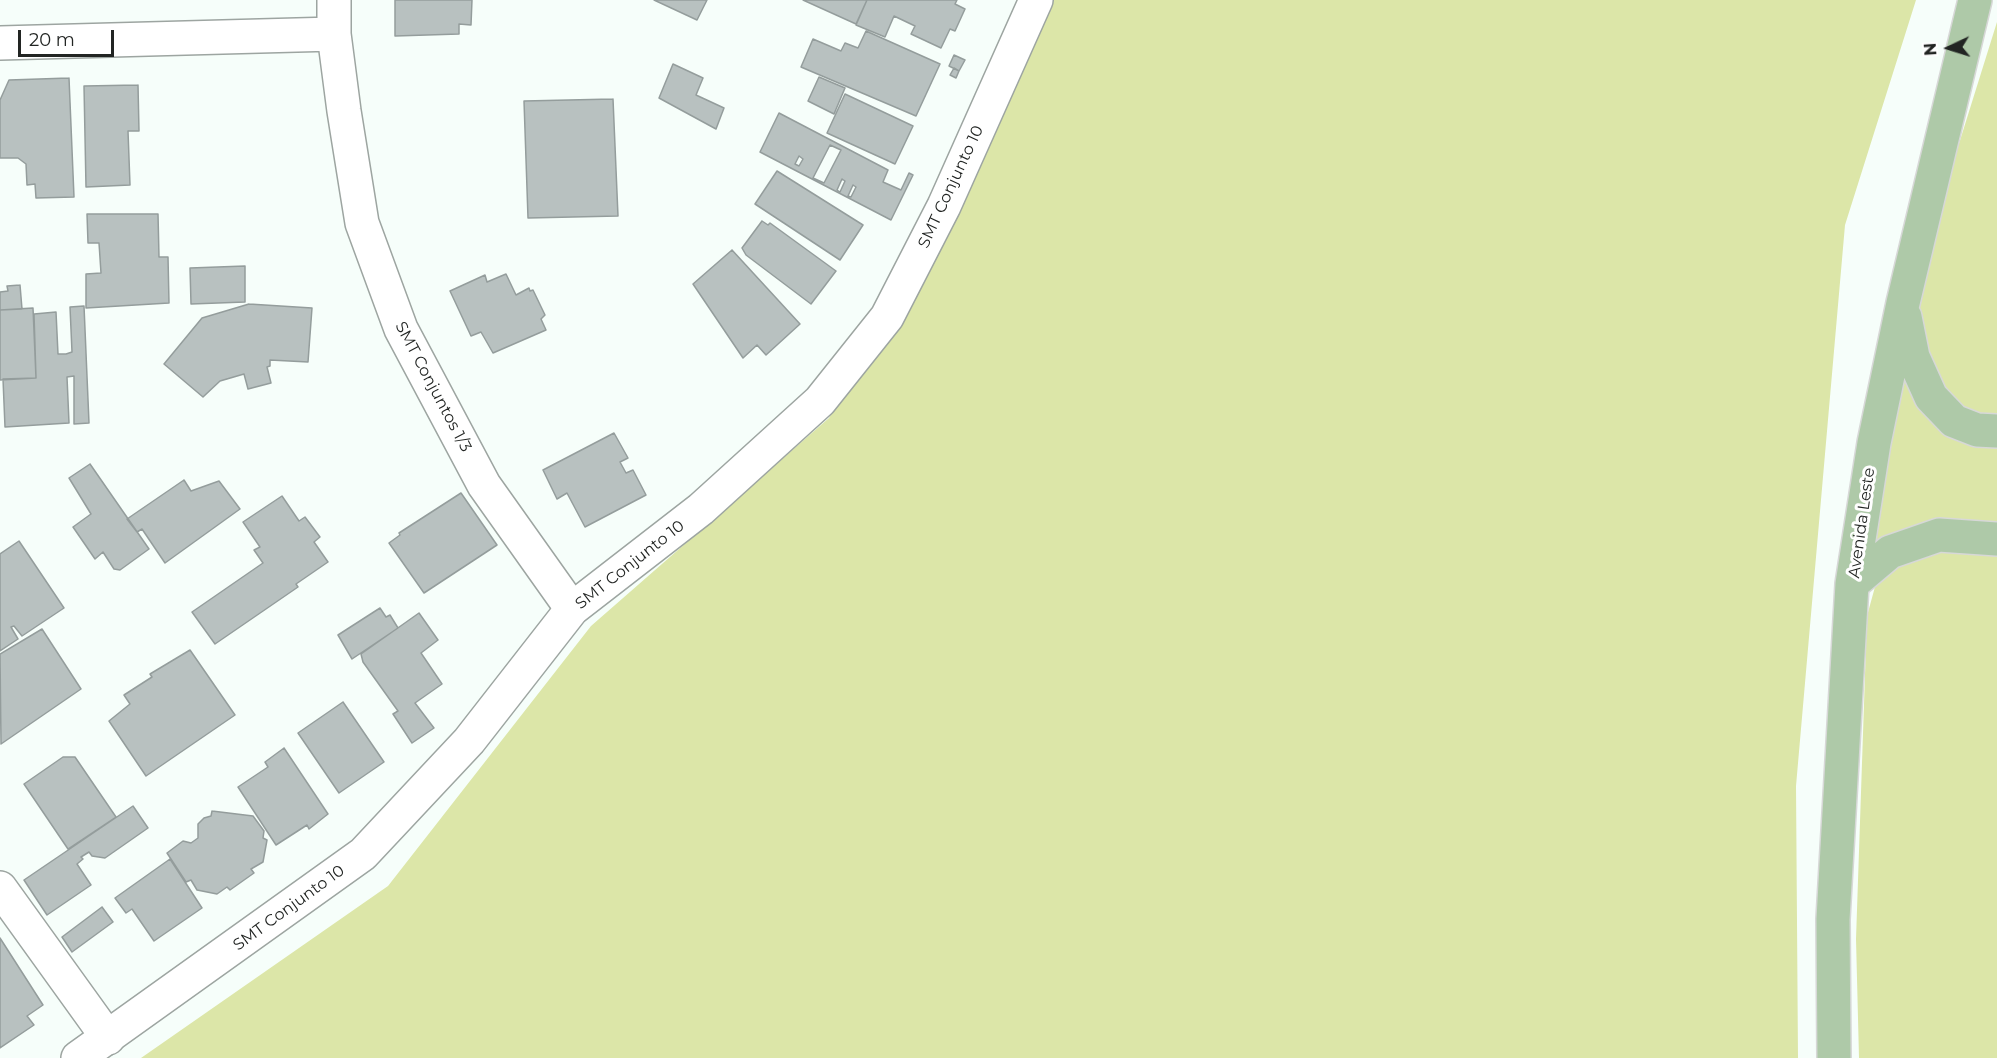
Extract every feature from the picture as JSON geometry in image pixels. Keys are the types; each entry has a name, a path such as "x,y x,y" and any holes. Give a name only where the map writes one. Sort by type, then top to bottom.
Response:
{"main road":[{"name":"Avenida Leste","path":"1834,1058 1833,919 1852,584 1874,443 1903,303 1975,0"},
{"path":"1903,303 1912,357 1931,397 1954,422 1977,430 1997,431"},
{"path":"1852,584 1890,552 1939,535 1997,540"}],"street":[{"name":"SMT Conjuntos 1/3","path":"334,0 334,34 362,223 401,329 484,485 572,609"},
{"name":"SMT Conjunto 10","path":"78,1058 363,854 469,741 572,609 701,509 811,408 887,317 944,206 1036,0"},
{"path":"0,43 334,34"},
{"path":"0,888 108,1038"}],"green space":[{"path":"1039,0 1916,0 1845,225 1796,786 1798,1058 141,1058 388,886 591,626 829,418"},
{"path":"1997,22 1997,422 1923,401 1907,310"},
{"path":"1900,357 1921,404 1997,425 1997,542 1867,559"},
{"path":"1887,543 1997,550 1997,1058 1859,1058 1856,939 1867,616"}],"building":[{"path":"395,0 472,0 471,25 459,24 459,34 395,36"},
{"path":"654,0 707,0 697,20"},
{"path":"803,0 867,0 856,24"},
{"path":"867,0 957,0 955,4 965,9 955,31 950,29 941,48 911,34 915,26 894,16 885,37 856,25"},
{"path":"866,31 940,64 916,116 801,67 813,39 841,51 845,43 858,48"},
{"path":"954,55 965,60 959,71 949,66"},
{"path":"673,64 703,78 696,95 724,108 716,129 659,98"},
{"path":"954,68 959,71 956,78 950,75"},
{"path":"819,77 845,88 834,114 808,101"},
{"path":"69,78 74,197 36,198 35,184 27,185 26,164 18,158 0,158 0,100 9,80"},
{"path":"138,85 139,131 128,131 130,185 86,187 84,86"},
{"path":"845,94 913,126 895,164 827,133"},
{"path":"613,99 618,216 528,218 524,101"},
{"path":"779,113 888,170 883,182 901,190 909,173 913,175 891,220 760,152","holes":["830,145 841,150 824,183 813,178","799,156 803,159 799,166 795,164","842,179 845,181 840,192 837,190","853,185 856,187 851,197 848,196"]},
{"path":"777,171 863,225 840,260 755,204"},
{"path":"87,214 158,214 159,257 168,257 169,303 86,308 86,274 101,273 99,243 88,243"},
{"path":"762,221 768,225 770,223 836,271 811,304 746,255 742,248"},
{"path":"732,250 800,324 766,355 757,345 743,358 693,284"},
{"path":"245,266 245,302 191,304 190,268"},
{"path":"506,274 516,295 529,288 530,291 533,290 545,315 541,319 546,330 493,353 481,332 471,336 450,291 485,275 487,282"},
{"path":"20,285 22,309 0,310 0,292 8,291 7,286"},
{"path":"249,304 312,308 308,362 270,360 270,366 267,367 271,383 248,389 244,374 220,381 203,397 164,364 202,318"},
{"path":"84,306 89,423 74,424 74,376 67,377 69,423 5,427 3,379 36,378 34,314 56,312 58,354 66,354 72,352 70,307"},
{"path":"33,308 36,378 0,380 0,310"},
{"path":"614,433 628,458 620,462 626,473 633,470 646,495 585,527 567,493 557,499 543,470"},
{"path":"90,464 149,549 120,570 114,569 103,552 95,559 73,527 91,514 69,478"},
{"path":"184,480 191,491 219,481 240,509 165,563 142,529 137,532 127,519"},
{"path":"461,493 497,545 424,593 389,543 400,535 399,533"},
{"path":"282,496 299,521 305,517 320,537 314,542 328,562 296,584 298,587 215,644 192,612 263,563 254,550 260,547 243,522"},
{"path":"19,541 64,608 22,636 14,626 11,627 18,639 0,651 0,554"},
{"path":"380,608 386,617 390,615 398,628 352,659 338,635"},
{"path":"419,613 438,640 421,653 442,684 415,703 434,728 412,743 393,714 398,711 363,662 361,654"},
{"path":"42,629 81,689 1,744 0,654"},
{"path":"190,650 235,715 146,776 109,721 130,704 124,695 152,677 150,674"},
{"path":"343,702 384,762 339,793 298,733"},
{"path":"284,748 328,814 309,829 307,825 276,845 238,787 268,767 265,762"},
{"path":"63,757 75,757 116,817 68,849 24,784"},
{"path":"133,806 148,828 105,858 92,856 89,852 81,857 83,859 77,864 91,885 47,915 24,880"},
{"path":"212,811 253,816 264,831 263,838 267,840 263,862 251,869 254,873 230,890 227,887 217,894 197,890 191,880 186,882 167,853 183,841 191,843 198,838 198,824 204,818 211,816"},
{"path":"170,859 202,908 154,941 132,909 126,913 115,898"},
{"path":"102,907 113,922 72,952 62,937"},
{"path":"0,938 43,1005 27,1016 34,1025 0,1048"}]}
